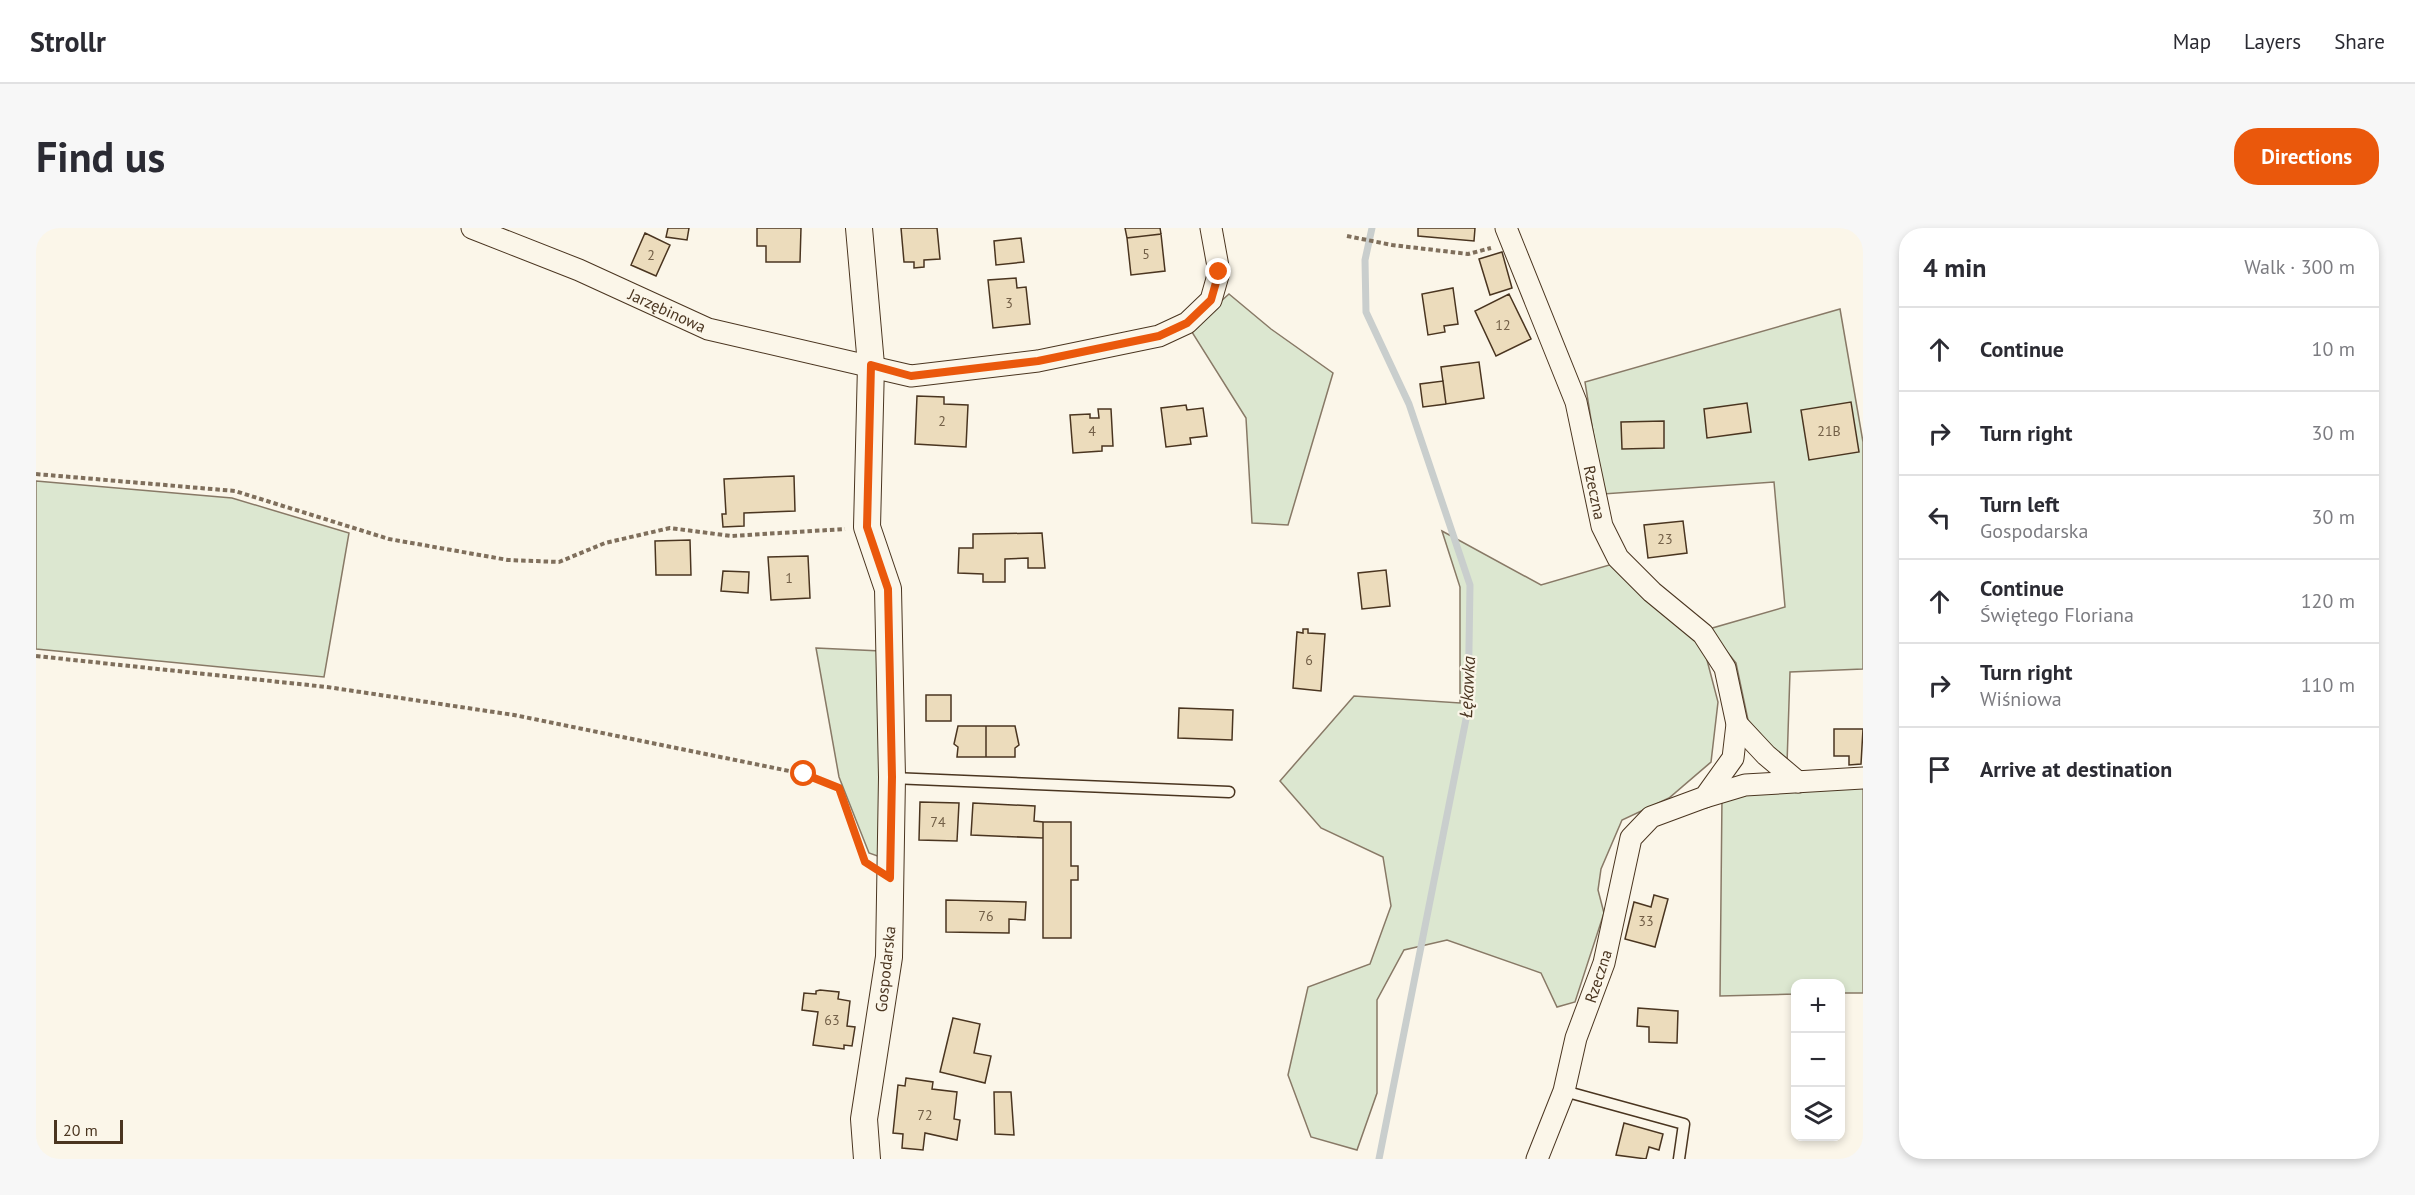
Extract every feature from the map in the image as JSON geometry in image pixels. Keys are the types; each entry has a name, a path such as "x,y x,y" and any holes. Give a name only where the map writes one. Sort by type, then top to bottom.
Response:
{"street":[{"name":"Jarzębinowa","path":"472,228 579,270 708,330 871,365 911,376 1038,361 1159,336 1187,323 1211,300 1219,272 1211,228"},
{"path":"860,228 871,365 867,527"},
{"name":"Rzeczna","path":"1508,235 1576,402 1602,526 1618,558 1652,592 1703,634 1725,668 1737,724 1733,758 1705,797"},
{"name":"Gospodarska","path":"867,527 888,589 892,777 889,957 864,1119 867,1159"},
{"path":"1737,724 1766,755 1798,782"},
{"name":"Rzeczna","path":"1537,1159 1564,1090 1576,1038 1604,963 1630,838 1651,817 1746,785 1863,778"}],"lane":[{"path":"892,777 1228,792"},
{"path":"1564,1090 1684,1124 1679,1159"}],"path":[{"path":"1347,236 1392,245 1468,254 1508,235"},
{"path":"36,474 235,491 389,539 508,560 559,562 605,543 670,528 731,536 867,527"},
{"path":"36,656 327,687 514,715 804,774 839,788 865,862 890,878"}],"green space":[{"path":"1229,294 1271,329 1333,373 1288,525 1252,523 1246,418 1190,329"},
{"path":"1840,309 1863,442 1863,669 1790,672 1787,764 1748,720 1736,663 1709,629 1785,607 1774,482 1603,494 1585,382"},
{"path":"36,481 232,498 349,533 324,677 36,649"},
{"path":"1442,531 1541,585 1616,563 1702,641 1718,702 1711,762 1669,798 1622,820 1601,869 1598,890 1604,913 1575,1002 1557,1007 1541,973 1447,940 1404,950 1377,1000 1377,1093 1357,1150 1311,1137 1288,1075 1308,987 1370,964 1391,906 1383,857 1321,828 1280,781 1354,696 1460,703 1460,587"},
{"path":"816,648 881,651 883,858 869,853 839,777"},
{"path":"1863,786 1863,993 1845,993 1845,979 1791,979 1791,994 1720,996 1722,796"}],"building":[{"path":"668,228 689,228 687,240 666,237"},
{"path":"757,228 801,228 800,262 766,262 766,246 757,246"},
{"path":"901,228 937,228 940,259 924,260 924,267 914,268 914,262 904,262"},
{"path":"1125,228 1160,228 1161,234 1127,238"},
{"path":"1418,228 1475,228 1474,241 1418,236"},
{"path":"645,233 670,245 656,276 631,265"},
{"path":"1161,234 1165,271 1131,275 1127,238"},
{"path":"1021,238 1024,262 996,265 994,241"},
{"path":"1502,252 1512,288 1490,295 1479,259"},
{"path":"1016,278 1017,288 1026,287 1030,324 993,328 988,280"},
{"path":"1453,288 1458,324 1444,326 1445,332 1428,335 1422,294"},
{"path":"1509,294 1531,339 1496,356 1475,311"},
{"path":"1479,362 1484,398 1446,404 1441,367"},
{"path":"1443,381 1446,404 1423,407 1420,384"},
{"path":"917,396 944,397 944,404 968,405 966,447 915,444"},
{"path":"1851,402 1859,452 1809,460 1801,410"},
{"path":"1747,403 1751,432 1707,438 1704,409"},
{"path":"1186,405 1187,410 1203,408 1207,436 1190,438 1191,444 1166,447 1161,408"},
{"path":"1098,409 1111,409 1113,446 1102,446 1102,451 1073,453 1070,415 1090,414 1090,418 1099,418"},
{"path":"1664,421 1664,448 1622,449 1621,422"},
{"path":"794,476 795,511 744,513 744,526 723,527 722,514 726,514 724,479"},
{"path":"1683,521 1687,553 1648,558 1644,525"},
{"path":"1042,533 1045,568 1028,568 1028,558 1005,559 1005,582 983,582 983,574 958,573 959,548 973,548 973,534"},
{"path":"690,540 691,575 656,575 655,541"},
{"path":"808,556 810,598 771,600 768,557"},
{"path":"1386,570 1390,606 1362,609 1358,573"},
{"path":"723,571 749,572 748,593 721,591"},
{"path":"1303,629 1308,629 1308,633 1325,634 1321,691 1293,688 1297,632 1303,633"},
{"path":"926,695 951,695 951,721 926,721"},
{"path":"1179,708 1233,710 1232,740 1178,738"},
{"path":"958,726 986,726 986,757 957,757 958,747 954,744"},
{"path":"986,726 1015,726 1019,745 1015,748 1015,757 986,757"},
{"path":"1834,729 1863,729 1861,764 1849,765 1849,756 1834,756"},
{"path":"920,802 959,803 957,841 919,840"},
{"path":"973,803 1035,806 1034,821 1043,822 1043,838 971,835"},
{"path":"1043,822 1071,822 1071,866 1078,866 1078,880 1071,880 1071,938 1043,938"},
{"path":"1654,895 1668,899 1655,947 1625,939 1634,902 1651,907"},
{"path":"946,900 1026,902 1025,920 1009,919 1009,933 946,932"},
{"path":"816,991 839,992 838,999 850,1001 847,1026 855,1027 852,1046 844,1045 844,1049 813,1045 818,1012 802,1010 804,993 816,994"},
{"path":"1638,1008 1678,1011 1677,1043 1649,1042 1649,1027 1637,1026"},
{"path":"953,1018 980,1024 974,1053 991,1056 985,1083 940,1072"},
{"path":"906,1078 933,1082 932,1089 957,1092 954,1119 960,1120 957,1140 925,1133 923,1150 902,1148 903,1134 893,1133 898,1085 905,1086"},
{"path":"994,1092 1011,1092 1014,1135 995,1134"},
{"path":"1624,1123 1663,1134 1659,1150 1649,1147 1646,1159 1616,1155"}],"waterway":[{"name":"Łękawka","path":"1372,228 1365,260 1366,312 1409,404 1470,585 1468,709 1379,1159"}],"route":[{"path":"804,774 839,788 865,862 890,878 892,777 888,589 867,527 871,365 911,376 1038,361 1159,336 1187,323 1211,300 1219,272"}]}
